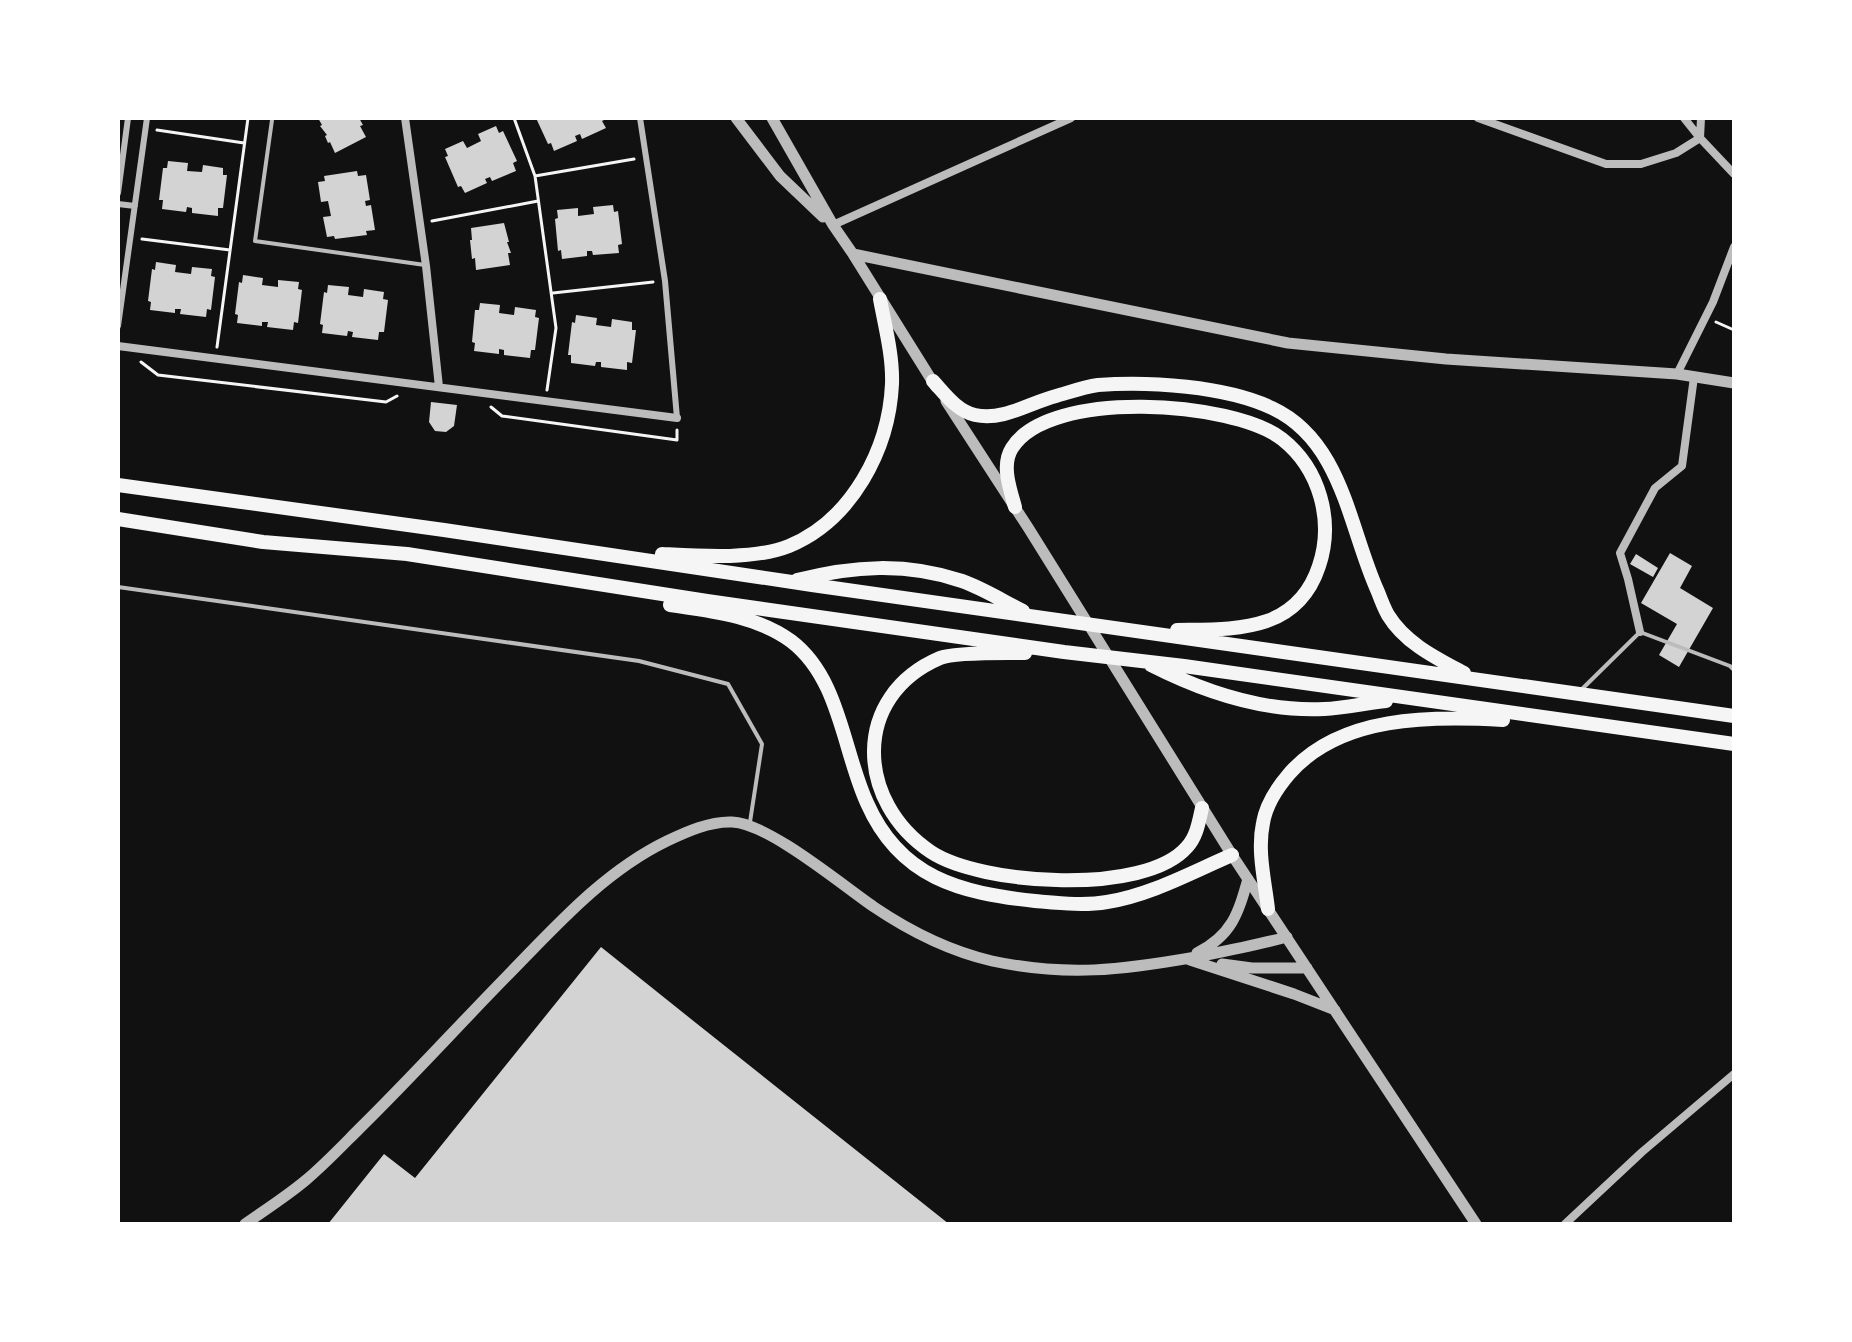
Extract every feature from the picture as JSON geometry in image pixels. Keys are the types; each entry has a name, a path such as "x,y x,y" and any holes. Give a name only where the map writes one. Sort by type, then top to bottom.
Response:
{"highway":[{"path":"599,552 708,556 753,554 788,546 821,527 851,498 875,459 886,427 892,382 880,299"},
{"path":"933,381 963,411 976,415 1006,414 1047,398 1094,386 1140,383 1238,396 1273,408 1303,430 1325,456 1340,487 1387,614 1403,634 1426,652 1471,677"},
{"path":"1015,507 1008,482 1010,449 1035,427 1063,416 1105,407 1145,407 1220,414 1253,424 1281,438 1312,475 1322,501 1324,552 1316,576 1301,600 1283,615 1249,627 1139,631"},
{"path":"118,485 1734,716"},
{"path":"118,519 263,542 407,554 707,601 1734,744"},
{"path":"307,546 684,607 766,625 792,642 812,662 833,701 867,803 888,841 914,865 955,886 998,897 1060,903 1106,902 1147,892 1232,855"},
{"path":"789,582 832,571 898,567 963,581 1034,617"},
{"path":"1064,652 944,656 921,667 900,684 887,702 875,729 873,760 879,788 906,832 933,854 962,865 998,874 1073,882 1140,872 1161,865 1189,846 1202,808"},
{"path":"1144,661 1190,683 1258,704 1325,709 1410,699"},
{"path":"1268,909 1261,848 1263,823 1269,805 1281,783 1297,765 1341,736 1369,727 1441,718 1619,728"}],"street":[{"path":"118,193 128,118"},
{"path":"118,326 147,118"},
{"path":"118,346 677,418 665,281 640,118"},
{"path":"736,118 780,176 833,225"},
{"path":"772,118 833,225 1029,529 1202,808 1476,1224"},
{"path":"833,225 1071,118"},
{"path":"1478,118 1606,164 1641,164 1676,153 1700,138"},
{"path":"1684,118 1734,174"},
{"path":"1700,138 1701,118"},
{"path":"407,119 439,387"},
{"path":"118,204 135,206"},
{"path":"1677,374 1705,318 1734,247"},
{"path":"853,254 1288,343 1446,359 1677,374 1734,383"},
{"path":"1640,632 1620,553 1655,488 1682,466 1694,377"},
{"path":"245,1224 325,1163 569,912 637,858 666,841 700,827 730,821 750,825 918,934 947,948 1039,969 1130,968 1250,947 1287,937"},
{"path":"1186,959 1216,941 1232,924 1248,879"},
{"path":"1186,959 1252,968 1307,968"},
{"path":"1186,959 1335,1010"},
{"path":"1565,1224 1642,1152 1734,1074"}],"lane":[{"path":"272,120 255,241 426,266"},
{"path":"118,587 639,661 728,684 762,744 750,825"},
{"path":"1578,693 1640,632 1734,670"}],"path":[{"path":"216,359 248,118"},
{"path":"514,118 535,176 556,328 545,401"},
{"path":"145,128 245,143"},
{"path":"535,176 646,157"},
{"path":"420,223 539,200"},
{"path":"130,237 230,251"},
{"path":"551,293 665,281"},
{"path":"1705,318 1734,330"},
{"path":"137,359 158,375 386,402 406,390"},
{"path":"491,407 502,416 677,440 677,418"}],"building":[{"path":"318,118 359,118 366,137 335,153"},
{"path":"536,118 608,118 602,121 606,128 582,139 580,134 575,136 577,141 554,151"},
{"path":"496,126 499,133 503,131 517,161 513,163 516,171 492,181 490,177 485,179 487,183 465,193 461,186 458,187 445,157 448,156 445,149 463,141 467,148 481,141 478,134"},
{"path":"168,161 188,163 187,171 202,172 203,165 223,168 223,175 227,175 223,208 218,208 218,216 192,213 192,208 187,207 186,212 162,209 163,200 159,200 163,168 167,168"},
{"path":"357,171 358,176 366,175 370,200 365,201 366,206 371,205 375,230 366,231 367,235 327,237 323,217 331,216 328,201 321,202 318,182 325,181 324,176"},
{"path":"613,205 614,212 618,211 622,244 618,245 619,253 593,255 592,251 587,251 587,256 562,259 561,250 558,251 557,210 578,208 578,216 594,214 593,207"},
{"path":"504,223 511,253 508,253 510,265 476,270 475,258 472,259 471,228"},
{"path":"156,262 176,265 175,272 191,274 192,267 212,269 211,276 215,277 211,310 207,309 206,317 180,314 181,309 175,309 175,313 150,310 151,302 148,301 152,269 155,270"},
{"path":"243,275 263,278 262,285 278,287 278,280 299,282 298,289 302,290 298,323 294,322 293,330 267,327 268,322 262,322 262,326 237,323 238,315 235,314 239,282 242,283"},
{"path":"328,285 349,287 348,295 363,297 364,289 384,292 383,299 388,300 384,332 379,332 378,340 352,337 353,332 348,331 347,336 322,333 323,325 320,324 324,292 327,293"},
{"path":"480,303 500,305 499,313 514,315 515,307 536,310 535,317 539,318 535,350 531,350 530,358 504,355 504,350 499,349 499,354 474,351 475,310 479,310"},
{"path":"576,315 597,318 596,325 611,327 612,319 632,322 632,330 636,330 632,363 627,362 627,370 601,367 601,362 596,362 595,366 571,363 571,355 568,355 572,322 575,323"},
{"path":"431,402 457,405 454,426 446,432 435,431 429,422"},
{"path":"1670,553 1692,566 1680,588 1713,608 1679,667 1659,655 1677,624 1641,603"},
{"path":"1636,554 1658,568 1653,577 1630,564"},
{"path":"601,947 949,1224 328,1224 384,1154 415,1178"}]}
